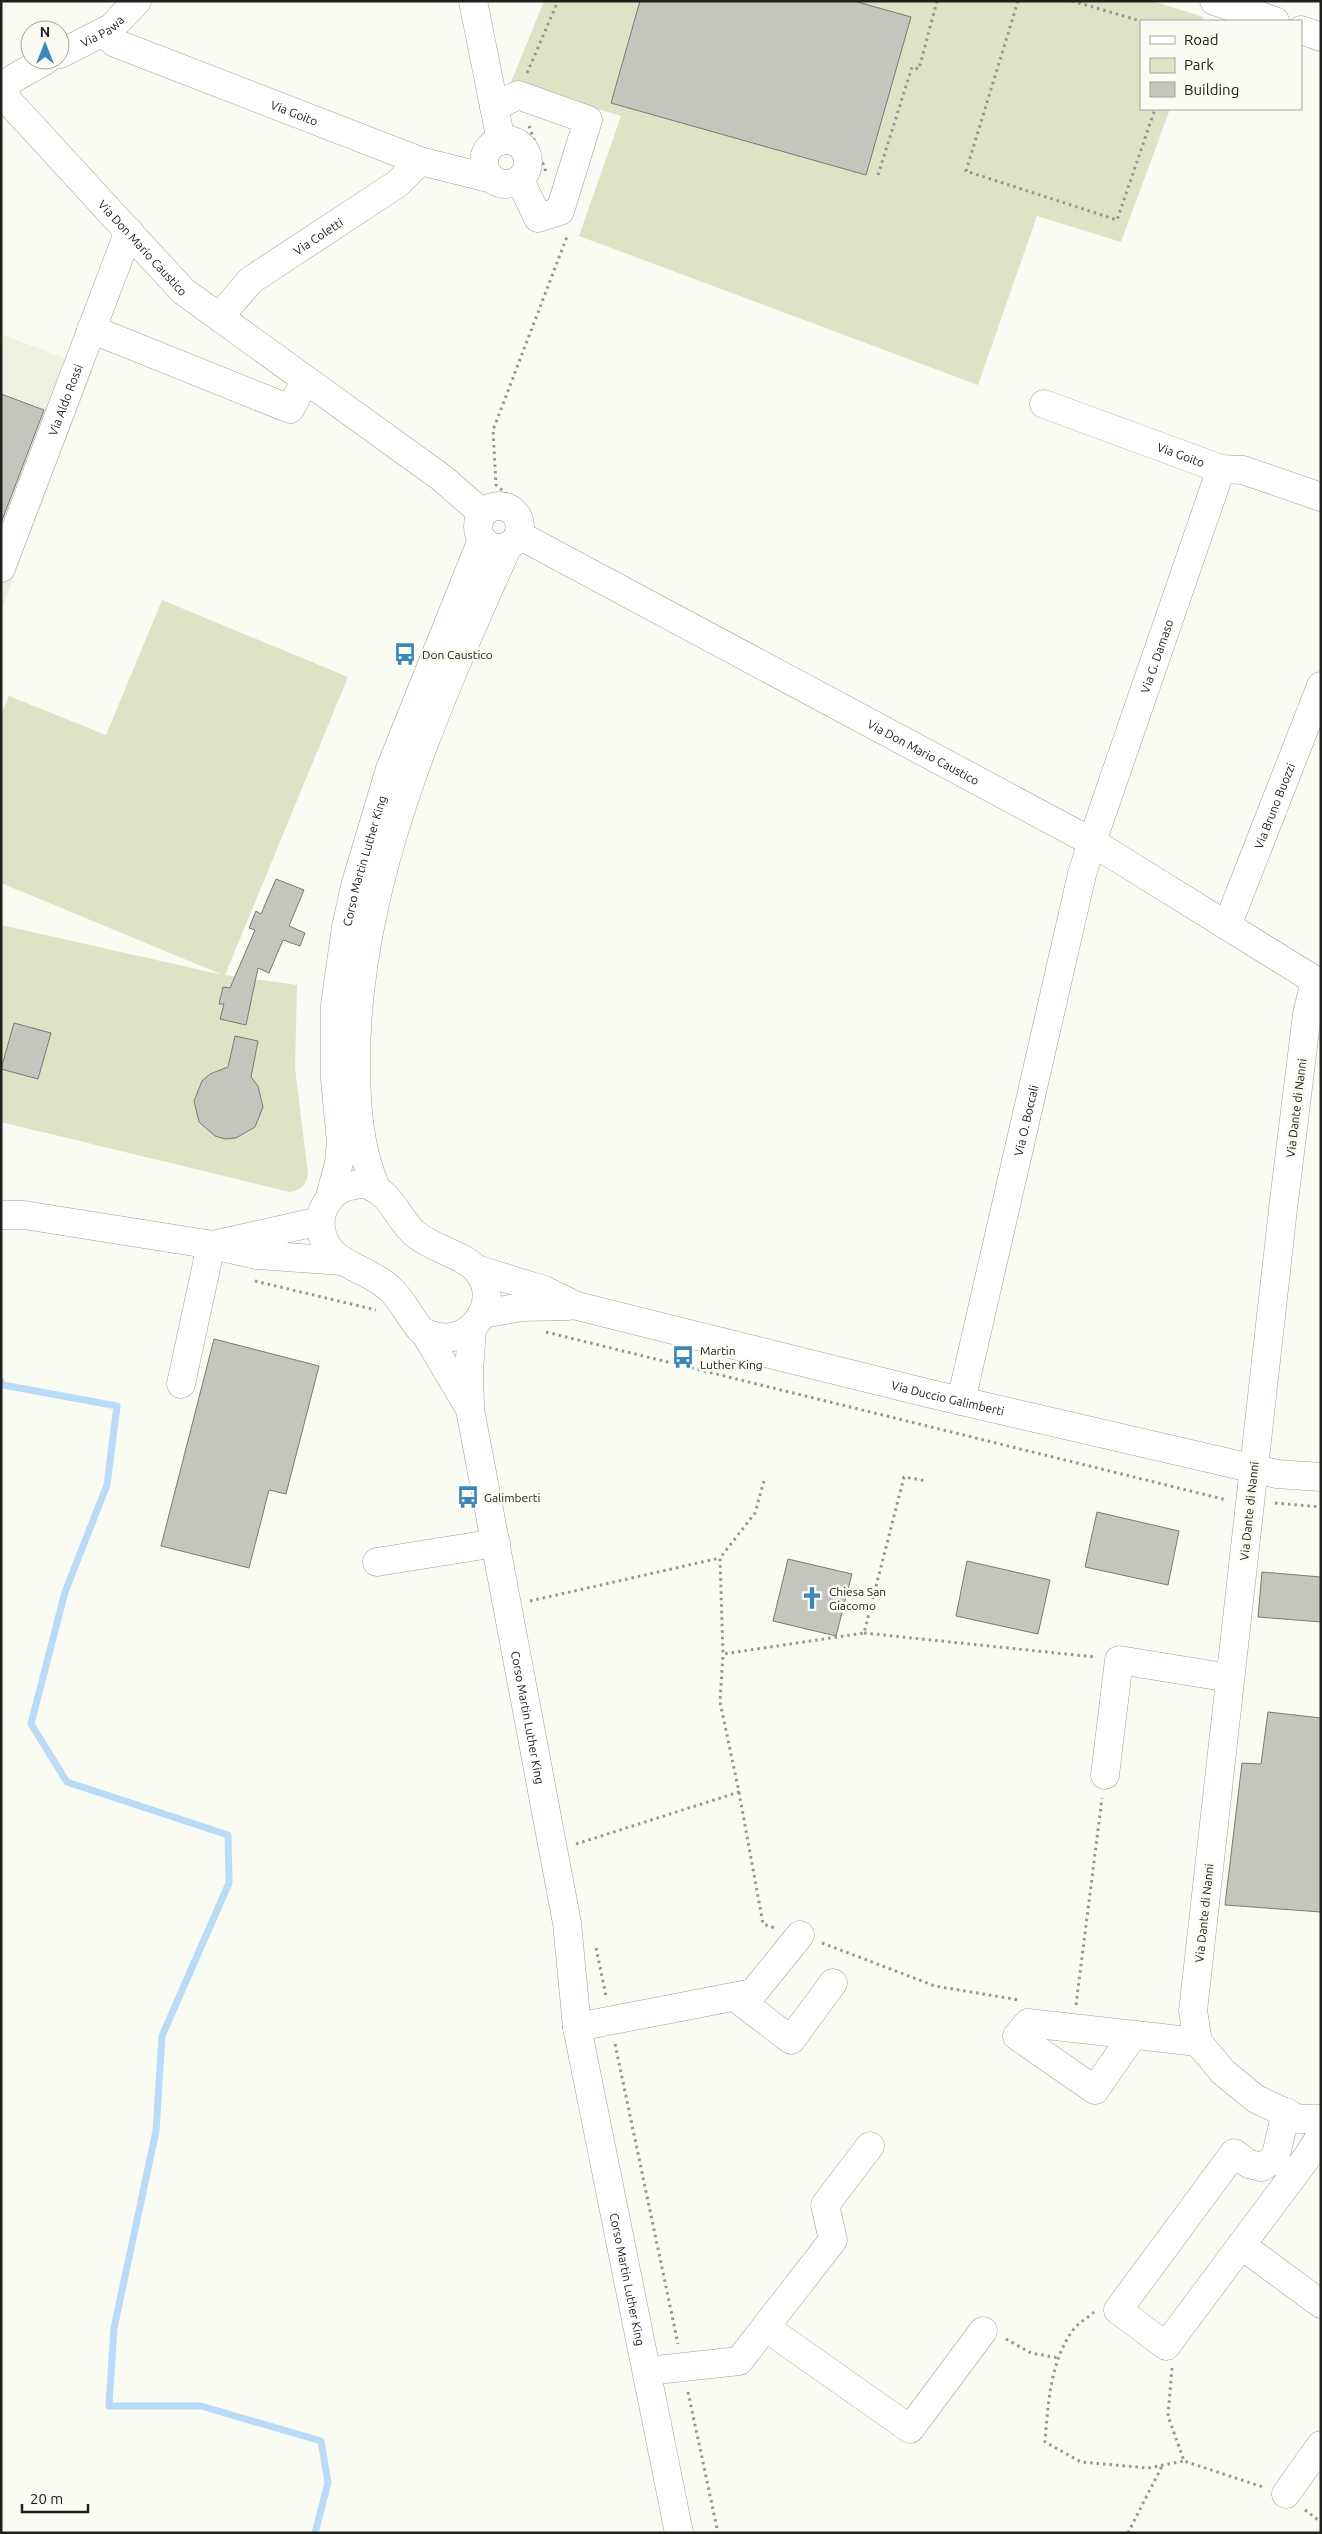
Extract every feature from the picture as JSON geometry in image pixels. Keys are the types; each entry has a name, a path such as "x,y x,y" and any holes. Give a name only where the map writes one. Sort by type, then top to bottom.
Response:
{"street":[{"name":"Via Pawa","path":"70,49 111,28 137,1"},
{"path":"473,1 501,141"},
{"path":"1229,3 1272,20"},
{"path":"1302,30 1321,36"},
{"name":"Via Goito","path":"104,32 115,43 420,161 492,179"},
{"path":"1,91 14,78 28,70"},
{"name":"Via Don Mario Caustico","path":"1,91 183,291 446,481 482,513"},
{"path":"494,107 518,95 588,120 560,211 538,218 520,180"},
{"path":"501,141 516,142 526,152 528,167 520,180 506,184 492,179 487,174 484,161 489,148 501,141"},
{"name":"Via Coletti","path":"219,317 251,280 397,184 420,161"},
{"name":"Via Aldo Rossi","path":"1,568 129,231"},
{"path":"91,328 290,409 306,380"},
{"name":"Via Goito","path":"1044,404 1221,469 1243,470 1321,497"},
{"name":"Via G. Damaso","path":"1092,842 1221,469"},
{"path":"482,513 493,506 502,505 510,509 519,521 511,534"},
{"name":"Corso Martin Luther King","path":"482,513 478,529 511,534"},
{"name":"Via Don Mario Caustico","path":"511,534 1092,842 1318,982"},
{"name":"Corso Martin Luther King","path":"376,1188 364,1157 356,1078 357,1006 370,927 395,825 413,771 511,534"},
{"name":"Corso Martin Luther King","path":"320,1221 323,1209 330,1197 339,1163 341,1143 335,1079 335,1005 346,927 370,828 390,769 511,534"},
{"name":"Via Bruno Buozzi","path":"1227,926 1321,686"},
{"name":"Via O. Boccali","path":"961,1401 1092,842"},
{"name":"Via Dante di Nanni","path":"1198,2042 1193,2011 1250,1501 1306,1024 1318,982"},
{"path":"330,1197 341,1188 351,1185 364,1184 376,1188"},
{"name":"Via Duccio Galimberti","path":"376,1188 386,1195 414,1232 431,1245 476,1269 544,1290 577,1306 961,1401 1277,1474 1321,1477"},
{"path":"1,1214 24,1215 213,1246 256,1255 343,1261"},
{"path":"213,1246 320,1221 323,1240 330,1253 343,1261"},
{"path":"180,1384 208,1259 213,1246"},
{"name":"Corso Martin Luther King","path":"343,1261 376,1277 390,1289 424,1334 470,1409"},
{"name":"Corso Martin Luther King","path":"476,1269 484,1280 486,1295 478,1321 469,1372 470,1409 567,1923 577,2027 679,2533"},
{"name":"Via Duccio Galimberti","path":"424,1334 440,1338 454,1338 466,1334 478,1321 542,1305 577,1306"},
{"path":"377,1562 496,1543"},
{"path":"1105,1775 1119,1660 1230,1678"},
{"path":"577,2027 611,2022 753,1993 800,1935"},
{"path":"735,1997 791,2040 833,1983"},
{"path":"1133,2035 1198,2042 1223,2072 1256,2099 1299,2119 1321,2119"},
{"path":"1286,2112 1275,2159 1262,2167 1250,2164 1234,2153 1118,2310 1166,2346 1241,2245 1316,2152"},
{"path":"647,2371 739,2361 833,2240 825,2205 870,2146"},
{"path":"1241,2245 1321,2304"},
{"path":"765,2327 910,2429 983,2331"},
{"path":"1286,2494 1321,2445"}],"path":[{"path":"878,175 912,67 919,69 937,1"},
{"path":"1018,1 966,171 1117,220 1155,110"},
{"path":"1072,1 1140,21"},
{"path":"511,534 496,485 493,430 569,235 560,211"},
{"path":"252,1281 381,1312"},
{"path":"536,1330 1229,1500 1321,1506"},
{"path":"864,1633 904,1477 926,1481"},
{"path":"764,1481 755,1512 720,1558 723,1654 720,1702 739,1792 763,1924 800,1935 935,1986 1024,2000"},
{"path":"526,1602 720,1558"},
{"path":"723,1654 864,1633 1119,1660"},
{"path":"1076,2008 1105,1775"},
{"path":"576,1844 739,1792"},
{"path":"574,1835 578,1853"},
{"path":"596,1947 718,2533"},
{"path":"1070,2008 1084,2009"},
{"path":"1122,2305 1108,2300 1074,2329 1059,2358 1049,2395 1045,2442 1081,2462 1148,2468 1184,2461 1286,2494"},
{"path":"983,2331 990,2329 1031,2353 1059,2358"},
{"path":"1175,2334 1168,2416 1184,2461"},
{"path":"1128,2533 1163,2465"}],"shaded area":[{"path":"1,334 93,369 1,611"}],"green space":[{"path":"544,1 1152,1 1204,17 1202,20 1140,20 1140,110 1170,110 1121,242 1037,216 978,385 579,236 621,116 511,82"},
{"path":"162,600 348,677 225,975 297,985 295,1068 308,1174 306,1182 302,1187 290,1192 1,1122 1,925 223,975 1,883 1,714 9,696 106,735"}],"building":[{"path":"640,1 854,1 911,17 866,175 611,103"},
{"path":"1,394 44,410 1,523"},
{"path":"276,879 304,890 289,926 305,933 300,946 283,940 269,973 258,968 246,1025 220,1019 224,1004 219,1004 223,987 230,988 255,930 249,928 256,911 261,914"},
{"path":"14,1023 51,1033 38,1079 1,1069"},
{"path":"235,1036 258,1041 251,1077 258,1086 263,1107 255,1127 236,1138 225,1139 215,1136 199,1122 194,1101 202,1081 210,1074 228,1067"},
{"path":"214,1339 319,1366 286,1494 269,1490 249,1568 161,1546"},
{"path":"1097,1512 1179,1531 1168,1585 1085,1567"},
{"name":"Chiesa San Giacomo","path":"788,1559 852,1574 836,1636 773,1621"},
{"path":"967,1561 1050,1580 1038,1634 956,1616"},
{"path":"1262,1572 1321,1577 1321,1622 1258,1617"},
{"path":"1268,1712 1321,1718 1321,1912 1225,1905 1242,1763 1261,1764"}],"waterway":[{"path":"1,1381 3,1385 117,1406 107,1485 65,1592 31,1724 67,1782 228,1835 229,1883 162,2036 156,2131 114,2328 109,2406 201,2406 321,2441 328,2483 315,2533"}],"place":[{"name":"Don Caustico","path":"405,654"},
{"name":"Martin Luther King","path":"683,1357"},
{"name":"Galimberti","path":"468,1497"},
{"name":"Chiesa San Giacomo","path":"812,1598"}]}
